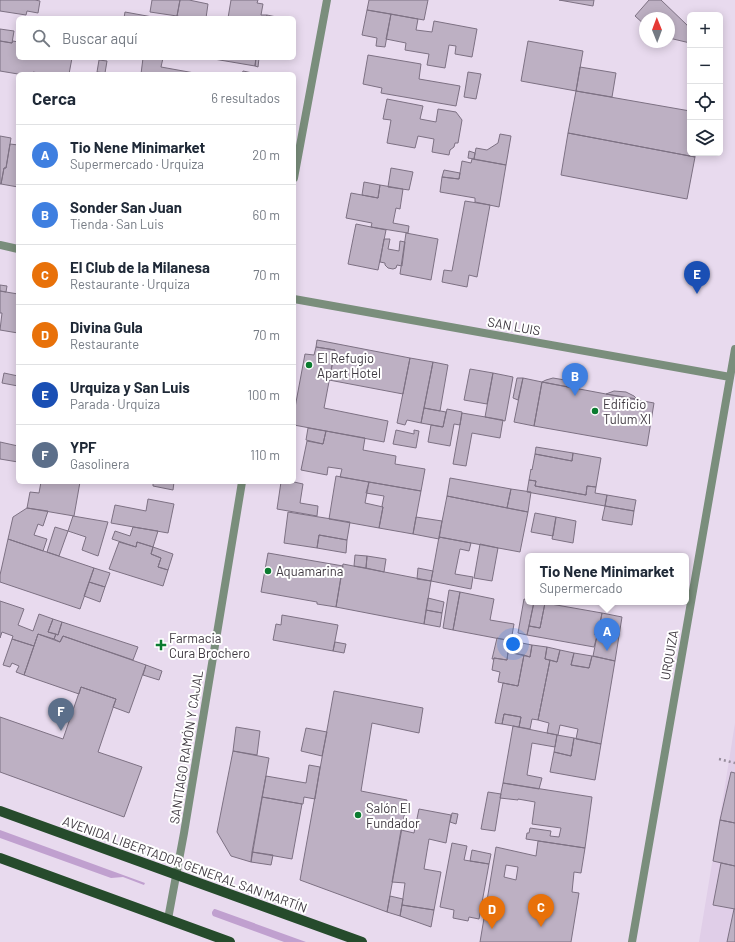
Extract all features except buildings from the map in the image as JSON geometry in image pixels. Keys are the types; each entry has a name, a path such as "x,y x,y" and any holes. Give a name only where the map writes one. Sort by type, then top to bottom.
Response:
{"main road":[{"name":"AVENIDA LIBERTADOR GENERAL SAN MARTÍN","path":"0,811 362,942"},
{"path":"0,858 230,942"}],"street":[{"path":"296,167 327,0"},
{"path":"0,245 16,249"},
{"name":"SAN LUIS","path":"296,299 730,376"},
{"name":"URQUIZA","path":"632,942 735,349"},
{"name":"SANTIAGO RAMÓN Y CAJAL","path":"168,919 242,484"}],"path":[{"path":"719,759 735,763"}],"shaded area":[{"path":"735,723 735,942 699,942 729,761"},
{"path":"0,830 145,883 144,885 123,877 111,878 0,838"},
{"path":"214,909 306,942 284,942 213,916 212,912"}],"place":[{"name":"Urquiza y San Luis","path":"697,294"},
{"name":"El Refugio Apart Hotel","path":"309,365"},
{"name":"Sonder San Juan","path":"575,396"},
{"name":"Edificio Tulum XI","path":"595,411"},
{"name":"Aquamarina","path":"268,571"},
{"name":"Farmacia Cura Brochero","path":"161,645"},
{"name":"Tio Nene Minimarket","path":"607,651"},
{"name":"YPF","path":"61,731"},
{"name":"Salón El Fundador","path":"358,815"},
{"name":"El Club de la Milanesa","path":"541,927"},
{"name":"Divina Gula","path":"492,929"}]}
